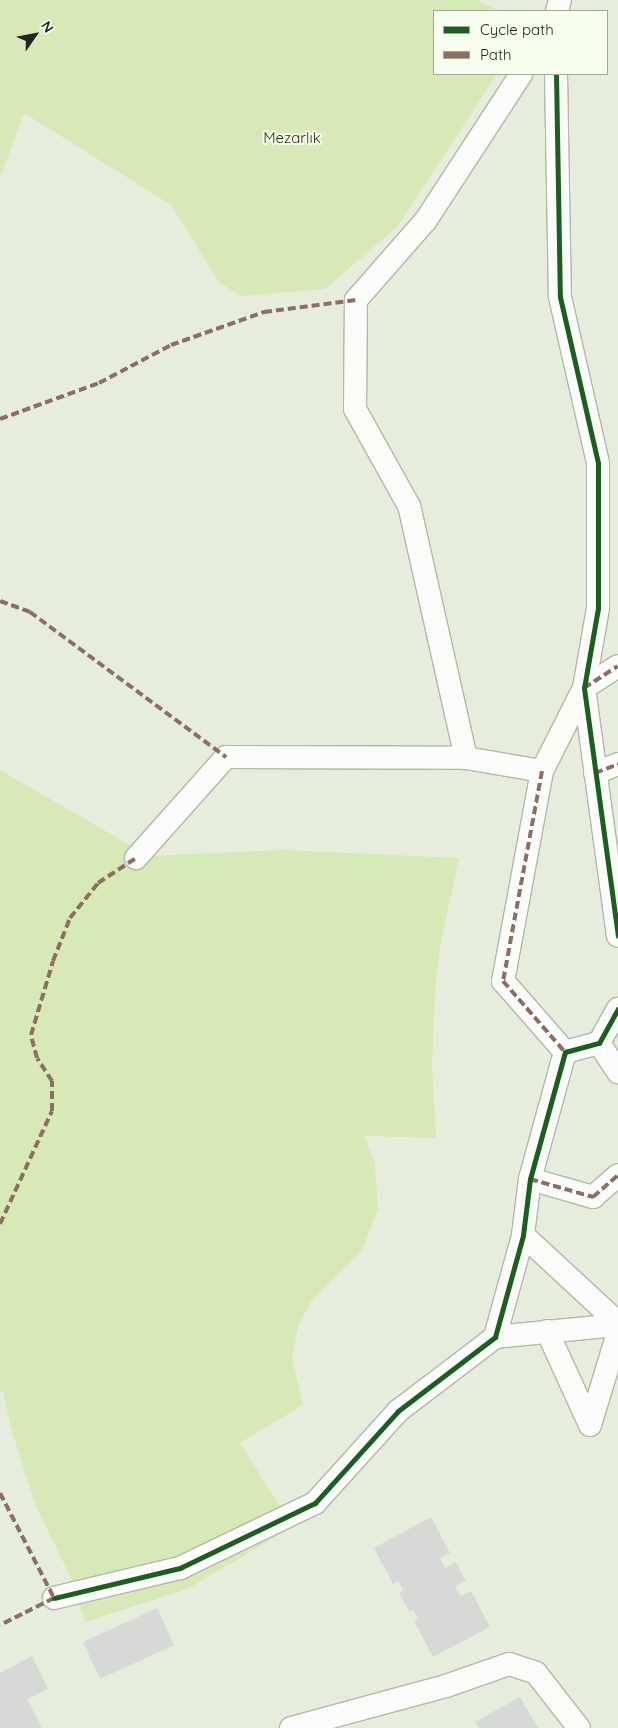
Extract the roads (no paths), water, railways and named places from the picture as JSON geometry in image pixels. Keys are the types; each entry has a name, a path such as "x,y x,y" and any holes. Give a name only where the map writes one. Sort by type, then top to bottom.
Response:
{"street":[{"path":"466,758 409,506 355,409 356,300 426,220 519,75"},
{"path":"556,75 560,297 608,464 598,608 584,688 542,772 503,981 565,1052"},
{"path":"584,688 618,666"},
{"path":"584,688 618,936"},
{"path":"136,858 226,757 466,758 542,772"},
{"path":"595,773 618,764"},
{"path":"565,1052 599,1043 618,1009"},
{"path":"599,1043 618,1072"},
{"path":"495,1337 523,1235 530,1179 565,1052"},
{"path":"530,1179 593,1197 618,1175"},
{"path":"523,1235 618,1324"},
{"path":"54,1598 180,1568 315,1503 398,1411 495,1337 618,1324"},
{"path":"547,1331 590,1425 618,1333"},
{"path":"291,1728 446,1686 509,1664 536,1673 579,1728"}],"park label":[{"name":"Mezarlık","path":"292,138"}]}
